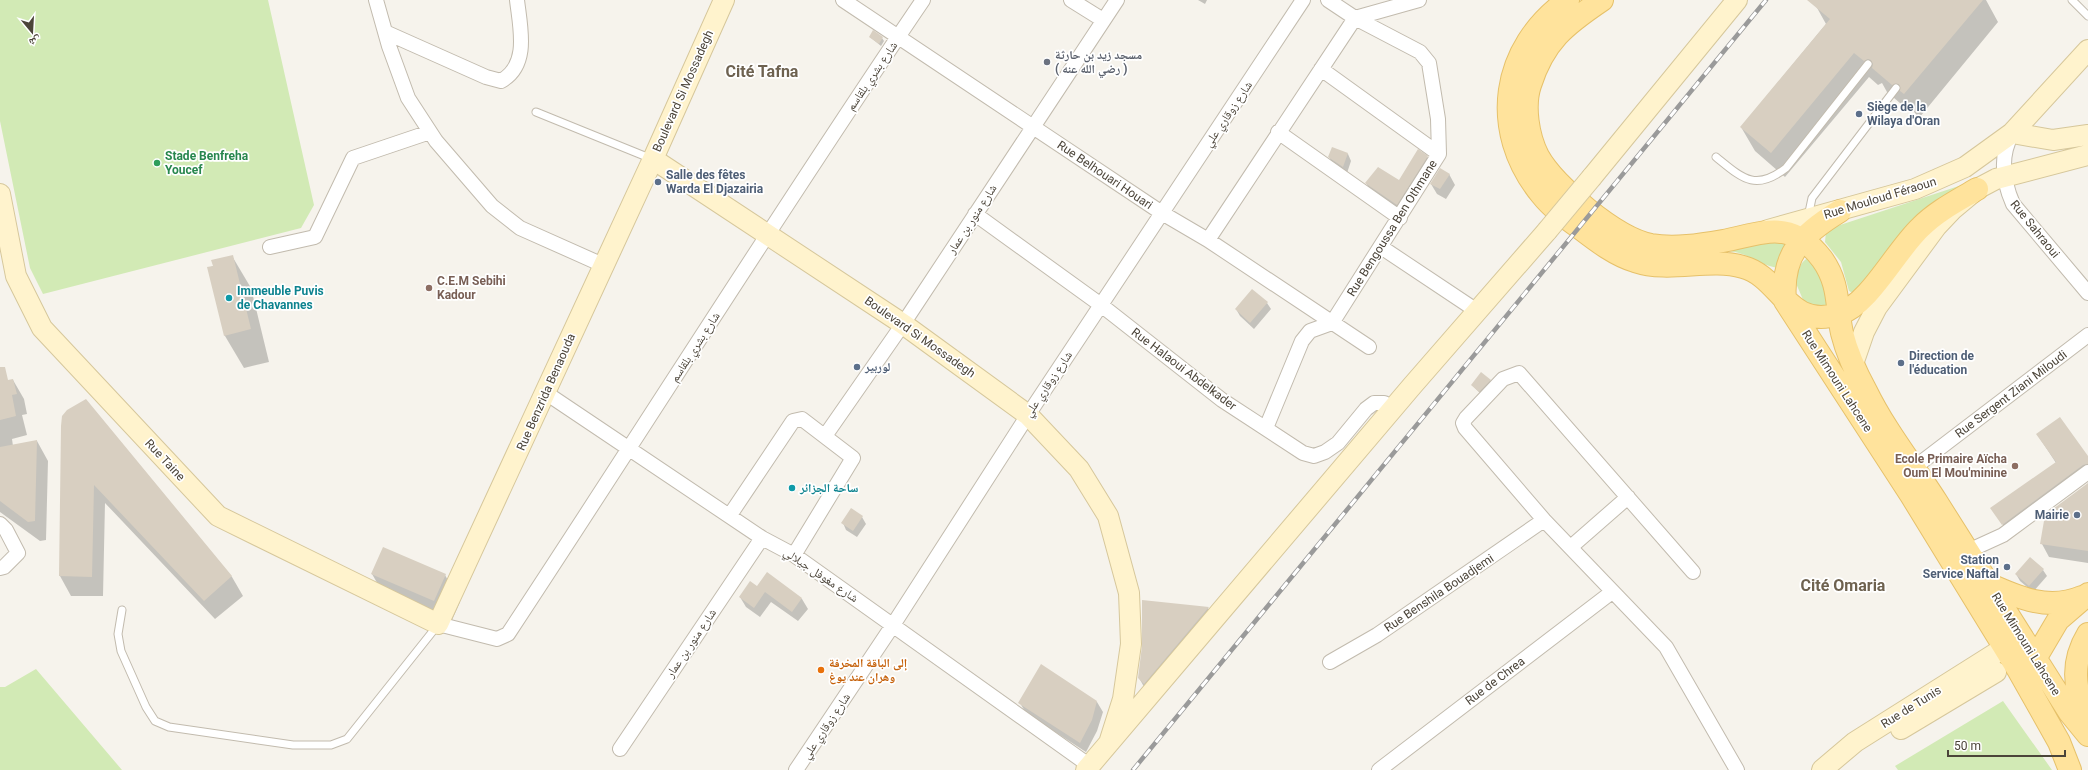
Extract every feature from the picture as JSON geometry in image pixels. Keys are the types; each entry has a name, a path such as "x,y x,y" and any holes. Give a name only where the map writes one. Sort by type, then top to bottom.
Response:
{"main road":[{"path":"1568,0 1544,19 1533,31 1517,62 1509,94 1510,128 1514,145 1523,166 1541,194 1553,208 1594,239 1633,261 1653,266 1670,267 1722,264 1746,267 1770,284 1785,301 1805,314 1817,316 1840,314 1854,306 1864,297 1906,242 1921,226 1939,211 1977,189"},
{"path":"1602,0 1571,22 1545,49 1535,68 1528,90 1528,114 1531,137 1538,156 1549,172 1563,187 1603,221 1640,242 1665,247 1726,240 1766,230 1786,233 1812,229 1840,211"},
{"path":"1785,301 1785,275 1789,262 1804,230"},
{"name":"Rue Mimouni Lahcene","path":"1804,230 1812,248 1830,272 1839,299 1842,334 1853,364 1874,406 1988,584 2027,665 2070,770"},
{"name":"Rue Mimouni Lahcene","path":"1785,301 1911,495 2004,648 2027,665 2088,735"},
{"path":"1988,584 2036,602 2052,604 2070,602 2085,610"},
{"path":"2027,665 2058,620 2085,610"},
{"path":"2085,610 2081,646 2075,670 2075,682 2079,697 2088,717"}],"street":[{"path":"376,0 384,32 408,98 430,132 492,206 520,228 603,265"},
{"path":"384,32 486,77 501,81 510,76 517,66 522,50 517,0"},
{"name":"Boulevard Si Mossadegh","path":"724,0 653,159 903,324 1028,415 1079,469 1108,516 1129,593 1131,644 1123,699 1109,743"},
{"name":"Rue Belhouari Houari","path":"843,0 1034,126 1162,213 1208,240 1369,347"},
{"name":"شارع بشري بلقاسم","path":"438,624 497,639 508,634 629,451 768,234 923,0"},
{"path":"1071,0 1103,20"},
{"name":"شارع منور بن عمار","path":"825,436 903,324 1117,0"},
{"name":"شارع زوقاري علي","path":"796,770 893,625 1028,415 1303,0"},
{"name":"Rue Bengoussa Ben Othmane","path":"1328,0 1355,18 1420,52 1429,63 1438,119 1439,154 1400,218 1332,323"},
{"path":"1208,240 1278,132 1355,18 1419,0"},
{"path":"1088,768 1394,408 1547,231 1737,0"},
{"name":"Rue Mouloud Féraoun","path":"1840,211 1915,189 1949,176 1981,157 2012,133 2088,50"},
{"path":"1321,69 1439,154"},
{"path":"270,247 315,237 353,158 430,132"},
{"path":"1278,132 1400,218"},
{"path":"2012,133 2052,140 2088,135"},
{"name":"Rue Sahraoui","path":"2012,133 2003,157 2004,176 2007,191 2013,204 2088,293"},
{"path":"1853,364 1864,332 1885,294 1944,217 1985,184 2004,176 2088,155"},
{"name":"Rue Benzrida Benaouda","path":"438,624 546,394 603,265 653,159"},
{"name":"Rue Taine","path":"0,194 16,276 42,328 218,516 438,624"},
{"name":"Rue Halaoui Abdelkader","path":"975,214 1101,305 1222,400 1303,453 1314,456 1325,452 1338,443 1366,409 1374,403 1384,403 1394,408"},
{"path":"1381,247 1477,311"},
{"path":"1266,428 1302,341 1310,331 1332,323"},
{"name":"Rue Sergent Ziani Miloudi","path":"1914,467 2088,335"},
{"path":"1694,572 1519,373 1512,374 1503,379 1466,418 1463,423 1464,428 1544,520 1572,546 1612,592 1666,647 1737,770"},
{"name":"شارع مغوفل جيلالي","path":"546,394 629,451 730,515 762,538 794,555 893,625 1088,768"},
{"path":"730,515 793,421 802,419 851,455 852,461 794,555"},
{"path":"1968,551 2003,535 2088,472"},
{"path":"1572,546 1628,497"},
{"name":"Rue Benshila Bouadjemi","path":"1330,662 1377,635 1544,520"},
{"path":"0,524 6,530 18,553 4,567 0,568"},
{"name":"شارع منور بن عمار","path":"620,749 762,538"},
{"name":"Rue de Chrea","path":"1379,770 1612,592"},
{"name":"Rue de Tunis","path":"1822,770 1855,742 2004,648"},
{"name":"Rue de Tunis","path":"1832,770 1996,672"}],"lane":[{"path":"2072,0 2088,16"},
{"path":"1716,157 1736,173 1754,181 1772,179 1786,168 1868,64"},
{"path":"1804,230 1812,198 1896,88"},
{"path":"536,112 653,159"},
{"path":"122,610 118,634 121,651 146,707 155,721 169,727 293,745 331,745 347,739 438,624"}],"green space":[{"name":"Stade Benfreha Youcef","path":"0,0 268,0 314,205 301,228 43,294 30,268 0,121"},
{"path":"1998,167 1998,171 1855,294 1849,291 1841,262 1825,242 1826,232 1831,228 1968,183"},
{"path":"1745,240 1785,242 1787,249 1778,268 1732,251 1707,254"},
{"path":"1813,256 1832,286 1827,310 1804,302 1795,281 1803,262 1809,257"},
{"path":"36,669 122,770 0,770 0,687 5,687"},
{"path":"2003,701 2052,770 1898,770 1895,766"}],"building":[{"path":"1807,0 1983,0 1904,94 1900,91 1899,84 1892,85 1872,68 1873,64 1871,60 1868,59 1864,61 1854,53 1771,153 1740,127 1830,19"},
{"path":"873,30 883,37 879,44 869,37"},
{"path":"1332,147 1348,153 1343,167 1328,157"},
{"path":"1418,149 1428,156 1397,205 1365,183 1378,167 1399,180"},
{"path":"1440,168 1450,174 1440,189 1430,184"},
{"name":"Immeuble Puvis de Chavannes","path":"233,255 251,329 224,336 207,267 213,266 211,260"},
{"path":"1252,289 1268,302 1250,323 1235,309"},
{"path":"0,367 5,367 8,380 13,379 17,394 12,395 16,416 0,420"},
{"path":"1481,372 1491,380 1479,392 1471,385"},
{"path":"86,399 232,576 204,601 94,485 92,577 59,576 62,416 67,410"},
{"path":"2060,417 2088,456 2088,464 2083,465 2002,525 1990,508 2056,462 2036,434"},
{"path":"37,440 35,521 28,522 0,501 0,447"},
{"name":"Mairie","path":"2088,483 2088,551 2040,544 2045,515"},
{"path":"851,508 863,516 853,531 841,523"},
{"path":"383,547 446,574 434,601 371,574"},
{"path":"2030,557 2044,569 2029,586 2015,574"},
{"path":"767,572 802,598 792,612 765,592 754,608 739,597 750,581 757,586"},
{"path":"1142,600 1209,607 1144,684 1138,678 1142,646"},
{"path":"1041,664 1097,701 1092,720 1080,743 1018,703"}],"railway":[{"path":"1133,770 1766,0"}],"place":[{"name":"مسجد زيد بن حارثة ( رضي الله عنه )","path":"1047,62"},
{"name":"Siège de la Wilaya d'Oran","path":"1859,114"},
{"name":"Stade Benfreha Youcef","path":"157,163"},
{"name":"Salle des fêtes Warda El Djazairia","path":"658,182"},
{"name":"C.E.M Sebihi Kadour","path":"429,288"},
{"name":"Immeuble Puvis de Chavannes","path":"229,298"},
{"name":"Direction de l'éducation","path":"1901,363"},
{"name":"لوربير","path":"857,367"},
{"name":"Ecole Primaire Aïcha Oum El Mou'minine","path":"2015,466"},
{"name":"ساحة الجزائر","path":"792,488"},
{"name":"Mairie","path":"2077,515"},
{"name":"Station Service Naftal","path":"2007,567"},
{"name":"إلى الباقة المخرفة وهران عند يوغ","path":"821,670"}],"district":[{"name":"Cité Tafna","path":"762,71"},
{"name":"Cité Omaria","path":"1843,585"}]}
